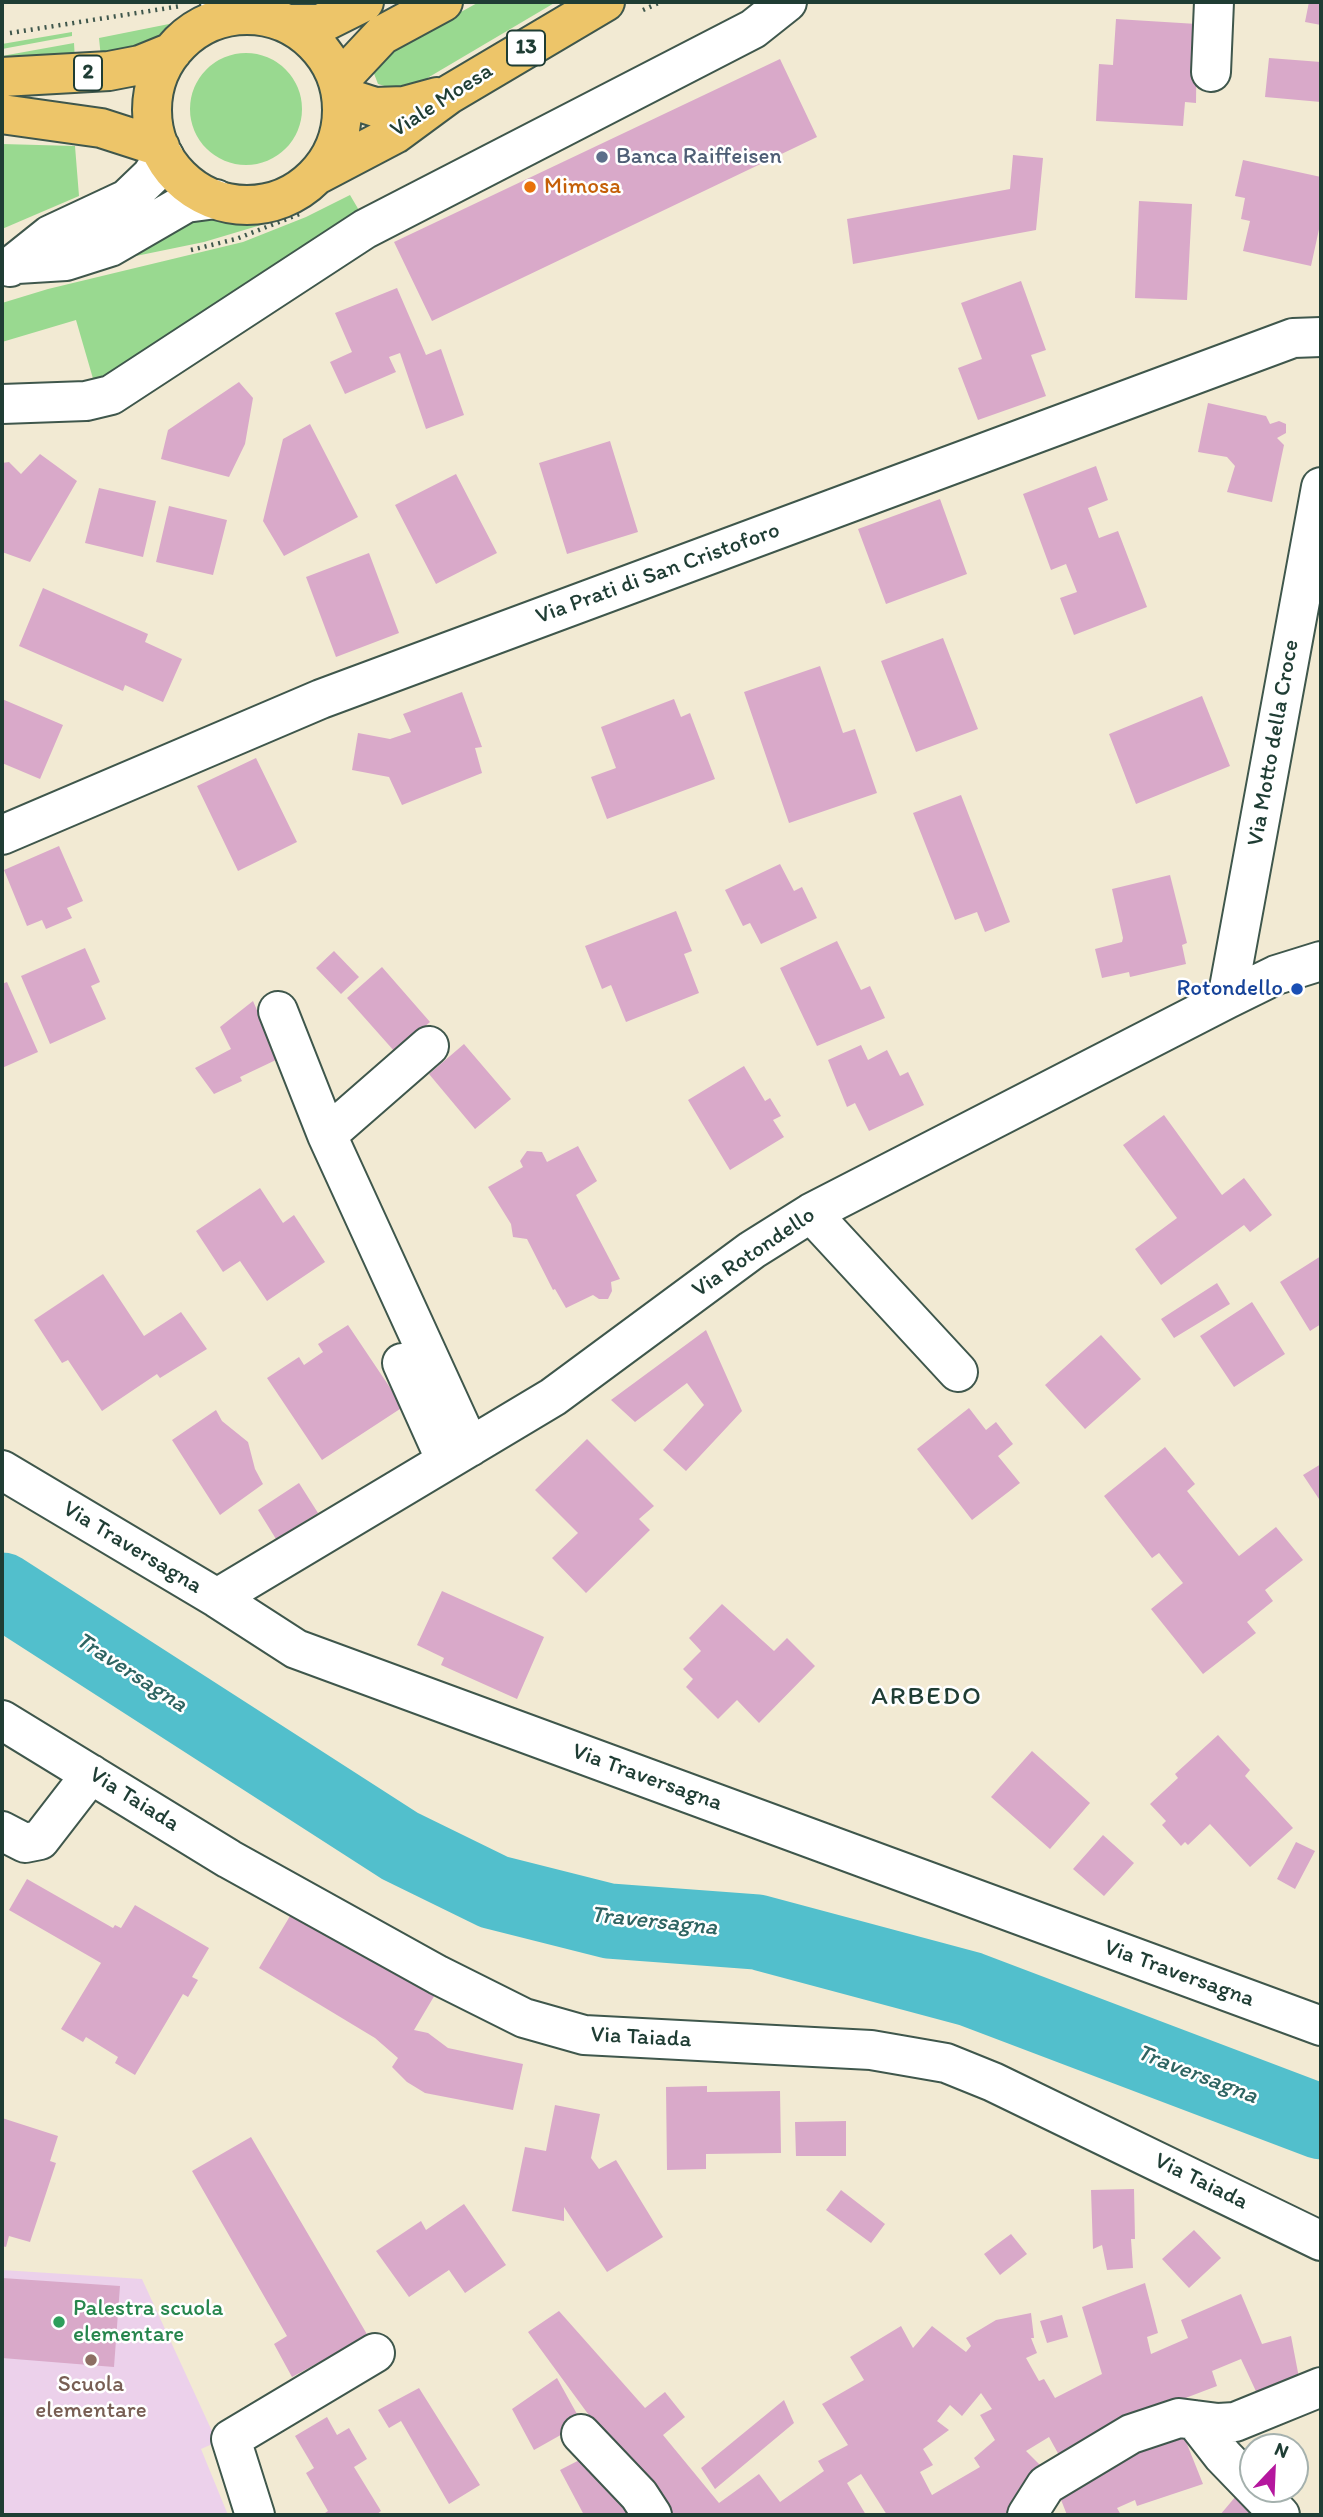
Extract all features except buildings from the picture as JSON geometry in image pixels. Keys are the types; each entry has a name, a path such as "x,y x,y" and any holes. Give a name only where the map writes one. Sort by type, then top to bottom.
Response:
{"main road":[{"path":"288,24 319,47 339,89 342,114 334,148 314,177 300,188 268,202 232,204 216,199 187,183 162,151 152,121 153,97 161,69 172,52 195,31 211,8 288,24 320,24 364,2"},
{"path":"339,89 382,35 443,2"},
{"name":"Viale Moesa","path":"314,177 395,134 448,94 606,2"},
{"name":"2","path":"2,77 110,71 140,65 172,52"},
{"path":"339,89 375,107 404,106 448,94"},
{"name":"2","path":"2,114 101,128 162,151"}],"street":[{"path":"2,404 86,401 111,395 365,229 754,29 787,2"},
{"path":"1211,72 1214,2"},
{"path":"9,267 50,234 127,199 150,176 162,151"},
{"path":"9,267 66,261 110,247 186,203 216,199"},
{"name":"Via Prati di San Cristoforo","path":"2,835 321,699 1279,343 1293,338 1321,337"},
{"name":"Via Motto della Croce","path":"1227,999 1321,487"},
{"name":"Via Rotondello","path":"217,1598 553,1397 752,1250 811,1213 1276,975 1319,965"},
{"path":"278,1012 316,1141 458,1454"},
{"path":"316,1141 429,1046"},
{"path":"811,1213 958,1372"},
{"name":"Via Traversagna","path":"2,1471 296,1648 1321,2026"},
{"name":"Via Taiada","path":"2,1720 229,1858 438,1975 523,2018 584,2035 871,2050 946,2063 993,2082 1321,2241"},
{"path":"2,1831 25,1843 32,1844 40,1840 91,1774"},
{"path":"255,2515 231,2439 375,2353"},
{"path":"1027,2515 1046,2485 1131,2434 1179,2418 1235,2422 1321,2387"},
{"path":"1195,2420 1223,2456 1280,2515"},
{"path":"582,2434 639,2495 652,2515"}],"path":[{"path":"2,34 211,8"}],"shaded area":[{"name":"Scuola elementare","path":"2,2270 142,2279 217,2442 201,2449 228,2515 2,2515"}],"green space":[{"path":"479,2 556,2 424,80 391,88 378,84 373,71 383,55"},
{"path":"174,23 152,40 101,58 99,38"},
{"path":"72,32 72,36 2,49 2,44"},
{"path":"74,43 75,61 2,67 2,56"},
{"path":"246,53 267,57 286,69 298,88 302,109 298,130 286,149 267,161 246,165 225,161 206,149 194,130 190,109 194,88 206,69 225,57"},
{"path":"2,144 75,146 79,196 2,229"},
{"path":"350,195 360,212 106,385 94,382 76,320 2,342 2,303 48,289 243,242 306,217"},
{"path":"202,214 221,220 262,222 261,225 204,242 131,257"}],"waterway":[{"name":"Traversagna","path":"2,1590 400,1846 494,1892 609,1921 757,1932 970,1989 1321,2122"}],"place":[{"name":"Banca Raiffeisen","path":"602,157"},
{"name":"Mimosa","path":"530,187"},
{"name":"Rotondello","path":"1297,989"},
{"name":"Palestra scuola elementare","path":"59,2322"},
{"name":"Scuola elementare","path":"91,2360"}],"district":[{"name":"ARBEDO","path":"927,1697"}]}
